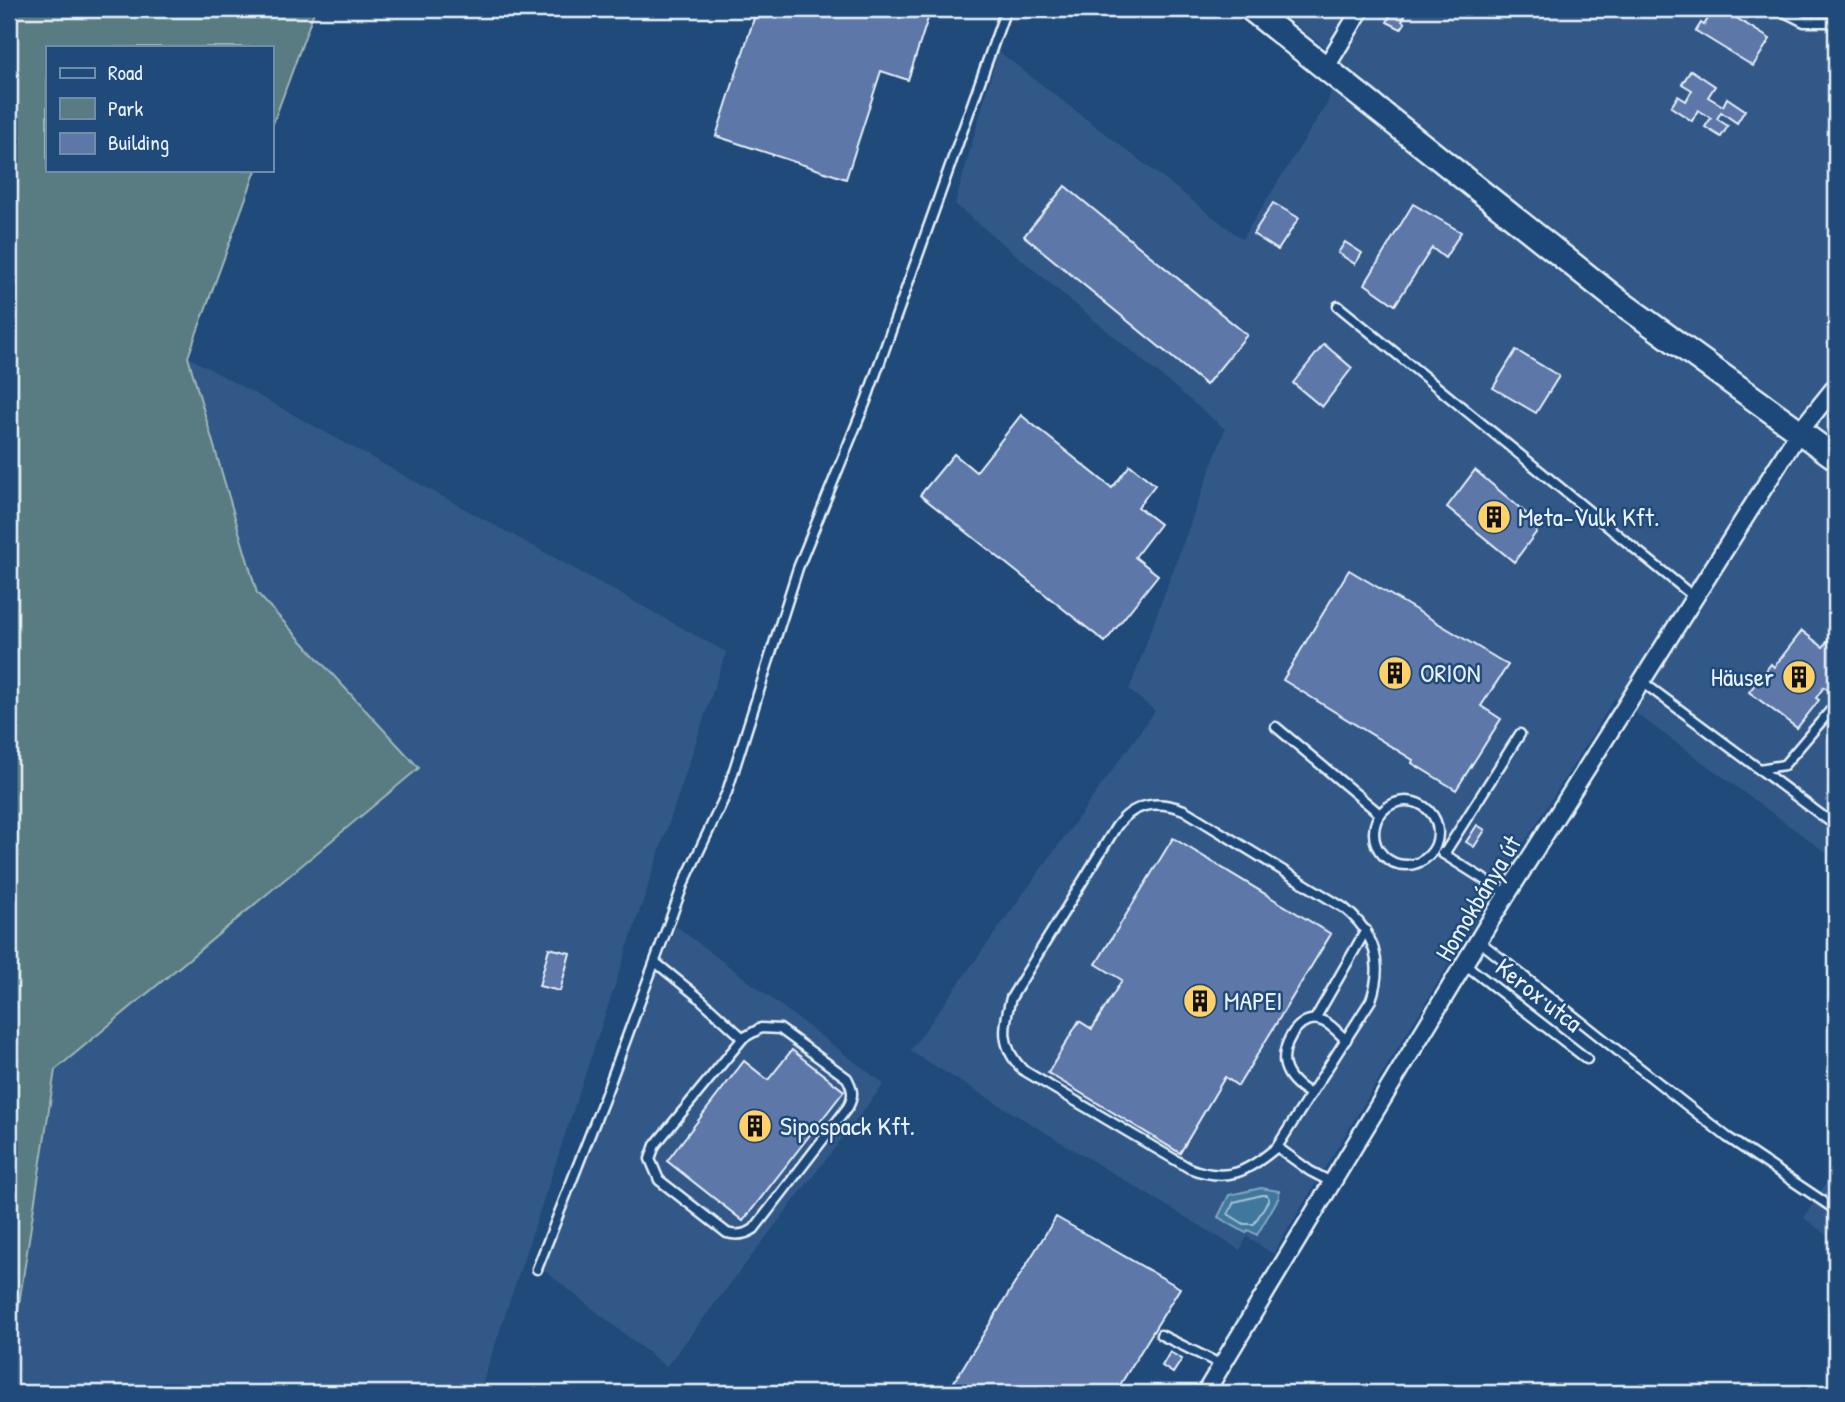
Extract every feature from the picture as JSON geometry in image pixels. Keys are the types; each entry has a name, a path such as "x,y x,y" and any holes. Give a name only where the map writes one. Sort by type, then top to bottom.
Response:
{"main road":[{"path":"1251,9 1616,299 1836,458"}],"street":[{"path":"1326,66 1361,9"},
{"name":"Homokbánya út","path":"1205,1393 1507,894 1799,432 1836,386"}],"lane":[{"path":"537,1269 604,1099 683,885 727,792 798,568 866,401 1006,9"},
{"path":"1778,9 1804,22 1836,22"},
{"path":"1338,306 1694,597"},
{"path":"1642,681 1836,826"},
{"path":"1759,769 1784,765 1836,704"},
{"path":"1276,727 1380,814"},
{"path":"1444,854 1520,734"},
{"path":"1402,801 1422,804 1436,819 1438,829 1435,849 1420,863 1411,866 1391,862 1382,856 1374,837 1374,827 1380,814 1392,804 1402,801"},
{"path":"1169,804 1184,810 1344,908 1366,930 1377,958 1377,984 1371,1000 1346,1040 1278,1147 1260,1161 1227,1175 1209,1176 1189,1168 1023,1070 1013,1061 1004,1035 1004,1023 1012,998 1121,819 1134,809 1146,805 1169,804"},
{"path":"1435,849 1507,894"},
{"path":"1315,1020 1366,930"},
{"path":"1479,941 1727,1137 1834,1207"},
{"path":"654,962 743,1038"},
{"name":"Kerox utca","path":"1466,965 1587,1059"},
{"path":"1311,1094 1298,1087 1285,1067 1284,1055 1296,1029 1303,1023 1315,1020 1326,1023 1346,1040"},
{"path":"761,1028 780,1029 847,1078 853,1094 848,1107 754,1229 748,1233 734,1235 727,1233 659,1180 650,1159 655,1145 743,1038 761,1028"},
{"path":"1278,1147 1310,1171 1333,1183"},
{"path":"1161,1335 1222,1365"}],"shaded area":[{"path":"1275,9 1836,9 1836,860 1615,698 1455,954 1273,1254 1247,1237 1240,1250 910,1051 1155,711 1129,690 1225,429 955,204 998,51 1242,239 1328,102 1338,58"},
{"path":"188,357 726,652 479,1393 9,1393 9,1369 55,1070 418,768 257,593"},
{"path":"676,926 884,1084 666,1367 544,1270"},
{"path":"1836,1167 1836,1242 1804,1218"}],"green space":[{"path":"9,9 315,9 273,124 273,46 46,46 46,172 255,172 188,357 257,593 419,768 55,1070 9,1369"}],"water":[{"path":"1261,1188 1279,1191 1279,1197 1257,1235 1248,1230 1246,1233 1218,1217 1229,1195"}],"building":[{"path":"757,9 931,9 908,80 881,71 846,179 716,136"},
{"path":"1377,9 1408,9 1402,21 1405,23 1401,29 1387,22 1390,16"},
{"path":"1714,9 1722,9 1770,39 1753,66 1696,31 1701,23 1704,25"},
{"path":"1691,70 1715,86 1708,97 1723,106 1727,98 1745,110 1737,123 1721,112 1717,119 1728,126 1721,137 1705,127 1711,118 1698,110 1692,121 1671,107 1678,96 1686,101 1692,90 1682,84"},
{"path":"1065,186 1247,335 1206,385 1024,236"},
{"path":"1273,203 1299,218 1278,250 1253,234"},
{"path":"1413,204 1461,232 1445,258 1432,248 1395,305 1365,284"},
{"path":"1345,242 1362,253 1355,264 1338,253"},
{"path":"1324,344 1352,368 1322,407 1293,383"},
{"path":"1516,350 1559,376 1536,413 1493,388"},
{"path":"1021,415 1112,488 1130,465 1155,485 1138,507 1160,524 1135,557 1158,575 1105,642 920,495 954,454 976,472"},
{"name":"Meta-Vulk Kft.","path":"1475,470 1541,526 1514,562 1447,507"},
{"name":"ORION","path":"1349,570 1508,665 1481,706 1501,719 1456,790 1412,763 1413,760 1283,680"},
{"name":"Häuser","path":"1836,630 1836,691 1834,694 1824,687 1816,698 1819,700 1797,728 1749,692 1771,664 1774,667 1802,631 1823,647"},
{"path":"1477,825 1485,830 1474,847 1466,842"},
{"name":"MAPEI","path":"1173,838 1331,934 1238,1086 1225,1077 1180,1153 1048,1073 1079,1021 1092,1029 1122,980 1096,964"},
{"path":"549,948 570,953 560,991 539,986"},
{"name":"Sipospack Kft.","path":"792,1050 844,1091 743,1221 667,1161 744,1061 768,1080"},
{"path":"1056,1217 1180,1288 1115,1393 947,1393"},
{"path":"1170,1352 1182,1359 1173,1373 1162,1366"}],"place":[{"name":"Meta-Vulk Kft.","path":"1494,517"},
{"name":"ORION","path":"1395,673"},
{"name":"Häuser","path":"1799,677"},
{"name":"MAPEI","path":"1200,1001"},
{"name":"Sipospack Kft.","path":"755,1126"}]}
